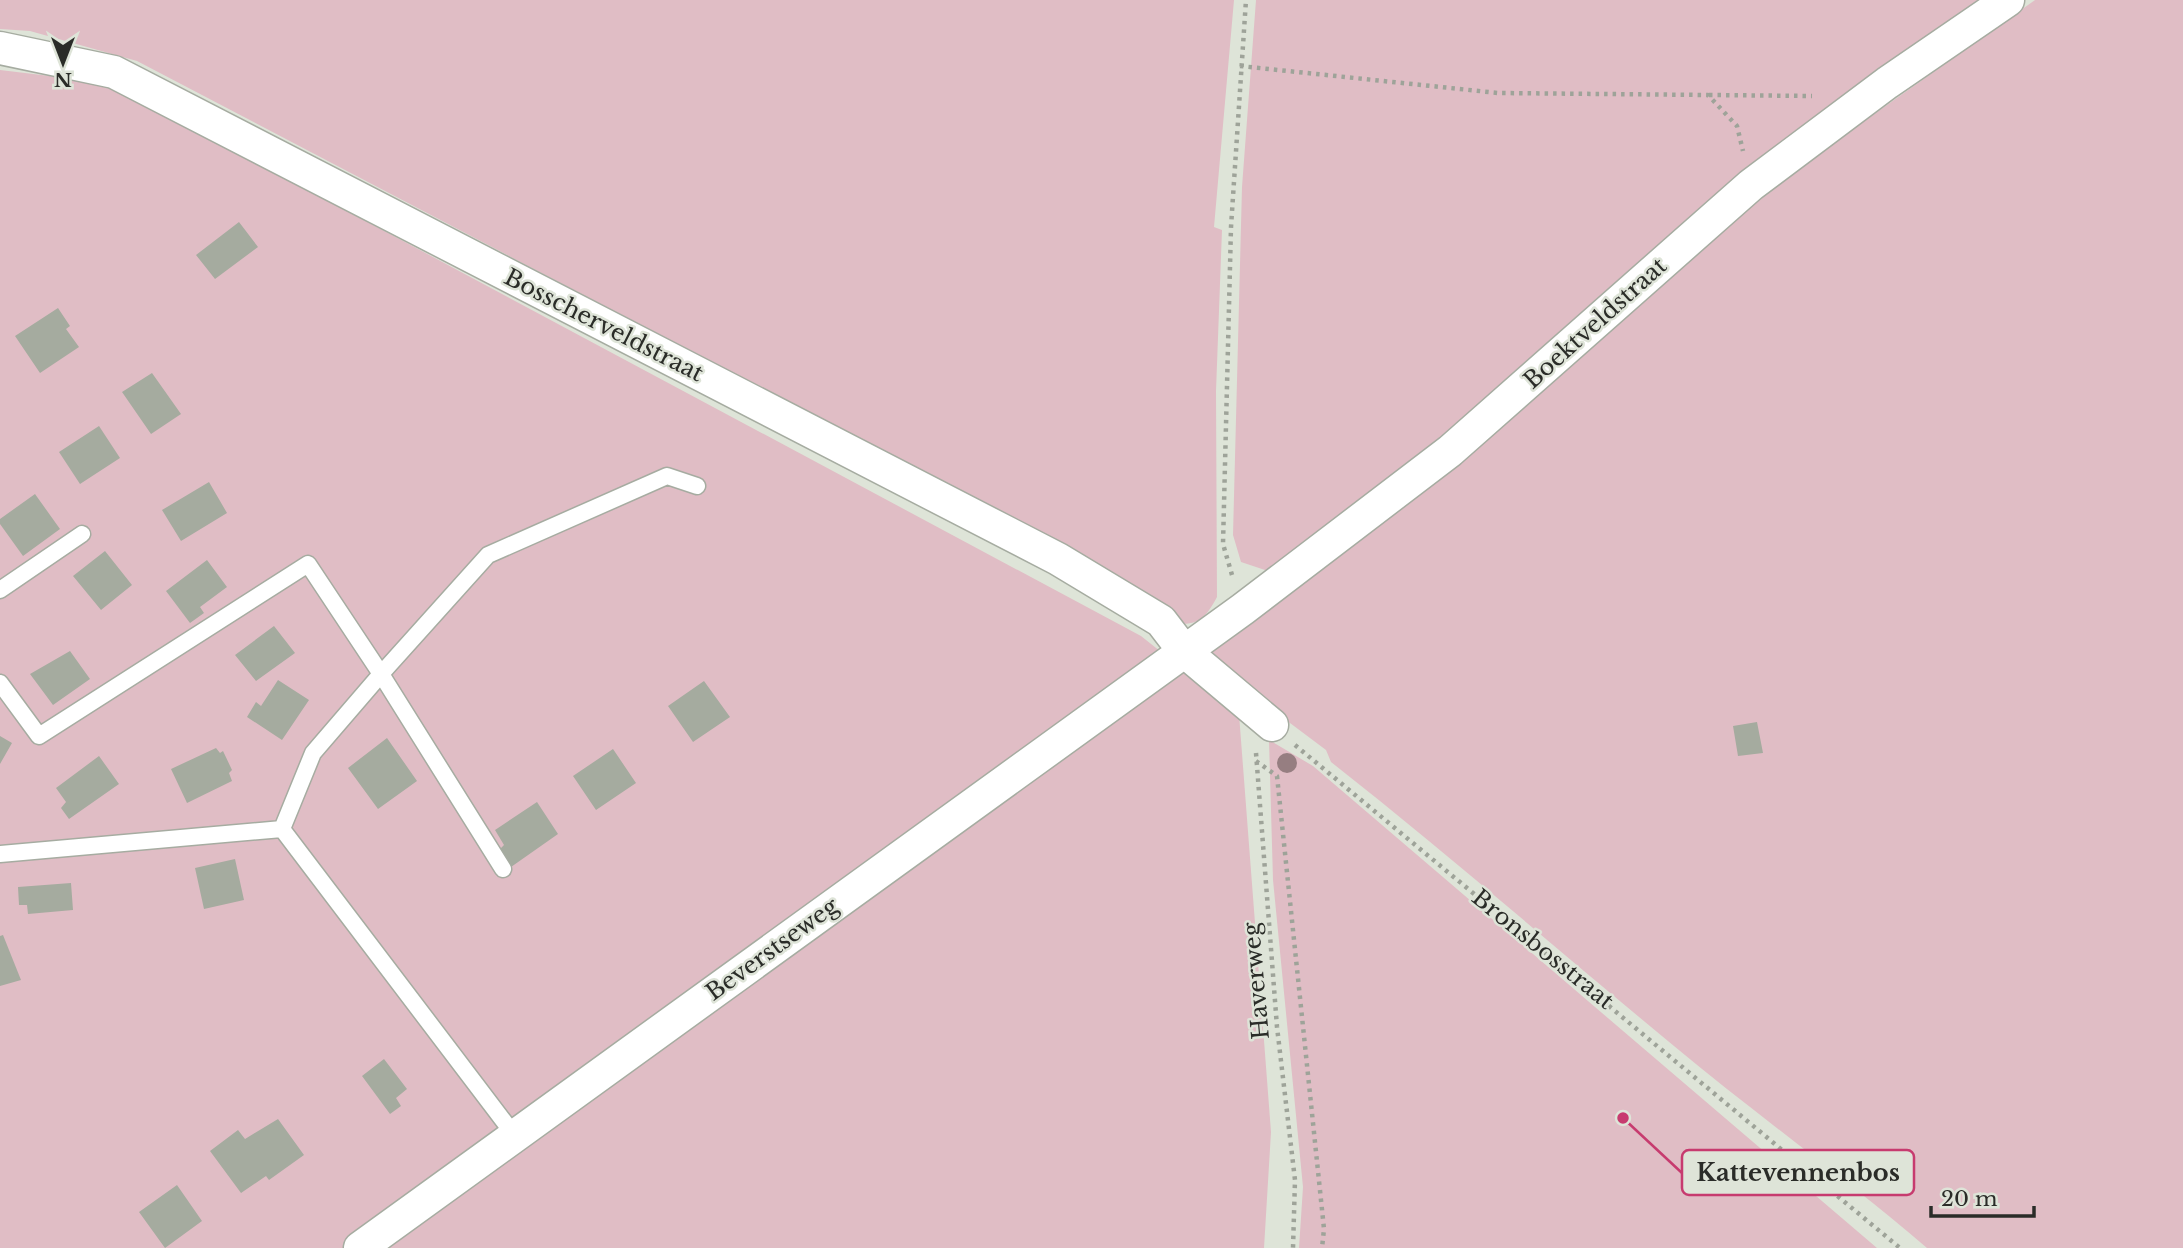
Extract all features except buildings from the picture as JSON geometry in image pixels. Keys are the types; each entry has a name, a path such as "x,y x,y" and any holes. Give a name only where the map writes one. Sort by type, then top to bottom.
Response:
{"street":[{"name":"Boektveldstraat","path":"1184,650 1243,609 1450,451 1751,185 1887,83 2008,0"},
{"name":"Bosscherveldstraat","path":"0,48 114,72 1058,559 1161,621 1184,650"},
{"path":"1184,650 1263,718"},
{"name":"Beverstseweg","path":"360,1248 1184,650"}],"lane":[{"path":"282,829 313,753 488,555 667,476 697,486"},
{"path":"0,590 82,534"},
{"path":"0,683 38,736 308,564 381,674 503,869"},
{"path":"282,829 515,1136"},
{"path":"0,854 282,829"}],"path":[{"path":"1243,609 1223,544 1231,227 1246,0"},
{"path":"1240,66 1499,93 1822,94"},
{"path":"1708,95 1737,126 1751,185"},
{"name":"Haverweg","path":"1263,718 1256,761 1277,1027 1295,1180 1293,1248"},
{"name":"Bronsbosstraat","path":"1263,718 1900,1248"},
{"path":"1256,761 1277,776 1323,1216 1322,1248"}],"shaded area":[{"path":"0,0 1234,0 1214,227 1222,230 1216,391 1217,597 1201,619 1190,623 1175,623 1034,531 137,61 30,31 0,29"},
{"path":"1256,0 1988,0 1409,468 1268,571 1241,562 1233,535 1242,187"},
{"path":"2035,0 2183,0 2183,1248 1927,1248 1705,1072 1331,762 1326,750 1282,717 1210,652 1801,166"},
{"path":"0,70 108,83 1141,636 1239,714 1271,1132 1264,1248 0,1248"},
{"path":"1269,740 1313,766 1877,1248 1299,1248 1303,1187 1273,880"}],"place":[{"name":"Kattevennenbos","path":"1623,1118"}]}
